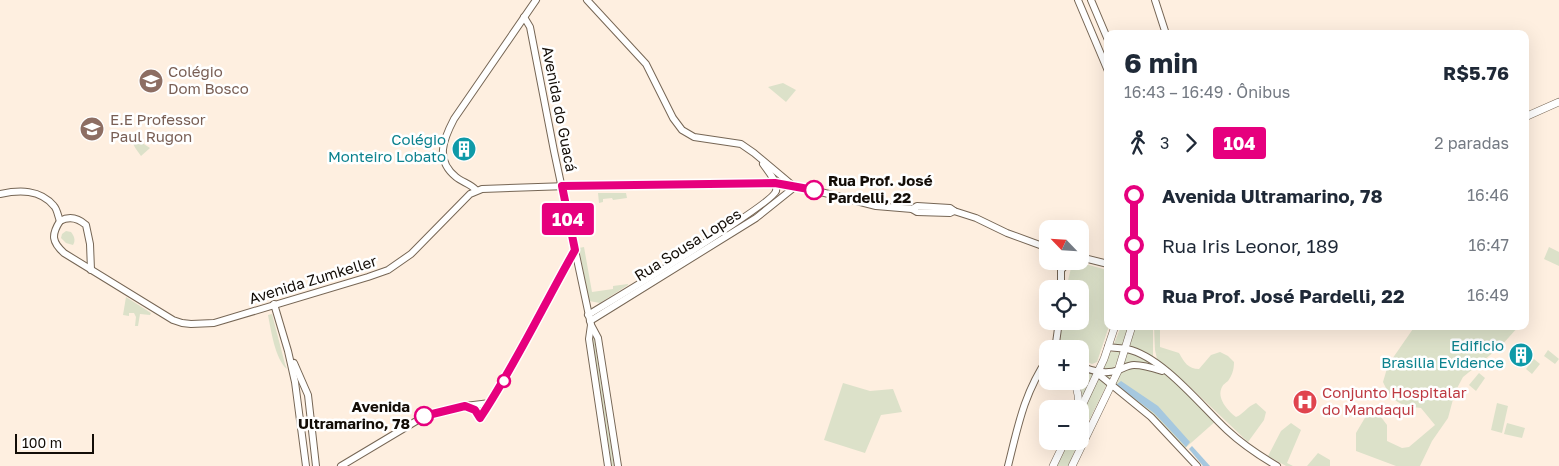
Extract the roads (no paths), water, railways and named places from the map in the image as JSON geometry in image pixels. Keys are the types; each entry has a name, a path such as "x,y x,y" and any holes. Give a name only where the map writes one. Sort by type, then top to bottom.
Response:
{"main road":[{"path":"1529,114 1559,102"},
{"path":"1083,400 1108,347 1114,330"},
{"path":"1072,466 1118,371 1131,330"},
{"path":"1053,466 1061,450"}],"street":[{"path":"536,0 454,119 445,139 442,152 446,166 454,176 473,186 476,190 562,186 775,183 876,206 912,209 917,206 950,208 1039,245"},
{"path":"587,0 646,64 673,118 682,130 694,137 706,140 738,143 746,147 794,186"},
{"path":"1078,0 1104,61"},
{"path":"1090,0 1104,31"},
{"path":"1155,0 1165,30"},
{"name":"Avenida do Guacá","path":"524,17 530,27 590,320 598,338 618,466"},
{"path":"760,159 775,183 775,199"},
{"name":"Rua Sousa Lopes","path":"590,320 744,217 794,186"},
{"name":"Avenida Zumkeller","path":"60,221 53,234 54,241 58,247 91,270 171,318 182,323 200,325 214,323 388,270 411,254 476,190"},
{"path":"0,194 30,192 37,194 53,205 60,221 70,218 86,225 90,244 91,270"},
{"path":"465,406 475,410 480,418 515,362 548,296 575,250"},
{"path":"1089,259 1104,263"},
{"path":"274,304 295,382 306,466"},
{"name":"Avenida do Guacá","path":"590,320 589,339 608,466"},
{"path":"1108,347 1126,349 1144,356 1170,374 1230,432 1277,466"},
{"path":"288,351 292,356 308,395 316,466"},
{"path":"1097,372 1118,371 1130,366 1140,365 1170,374"},
{"path":"1089,369 1097,372 1151,417 1197,466"},
{"path":"1008,466 1021,414 1028,394 1039,374"},
{"path":"341,466 423,417 465,406 490,403"}],"water":[{"path":"1121,381 1158,406 1190,442 1186,447 1154,413 1116,385"},
{"path":"1192,446 1210,466 1203,466 1189,449"}],"place":[{"name":"Colégio Dom Bosco","path":"151,81"},
{"name":"E.E Professor Paul Rugon","path":"92,129"},
{"name":"Colégio Monteiro Lobato","path":"464,149"},
{"name":"Rua Prof. José Pardelli, 22","path":"814,190"},
{"name":"Edificio Brasilia Evidence","path":"1521,355"},
{"name":"Conjunto Hospitalar do Mandaqui","path":"1305,402"},
{"name":"Avenida Ultramarino, 78","path":"424,416"}]}
